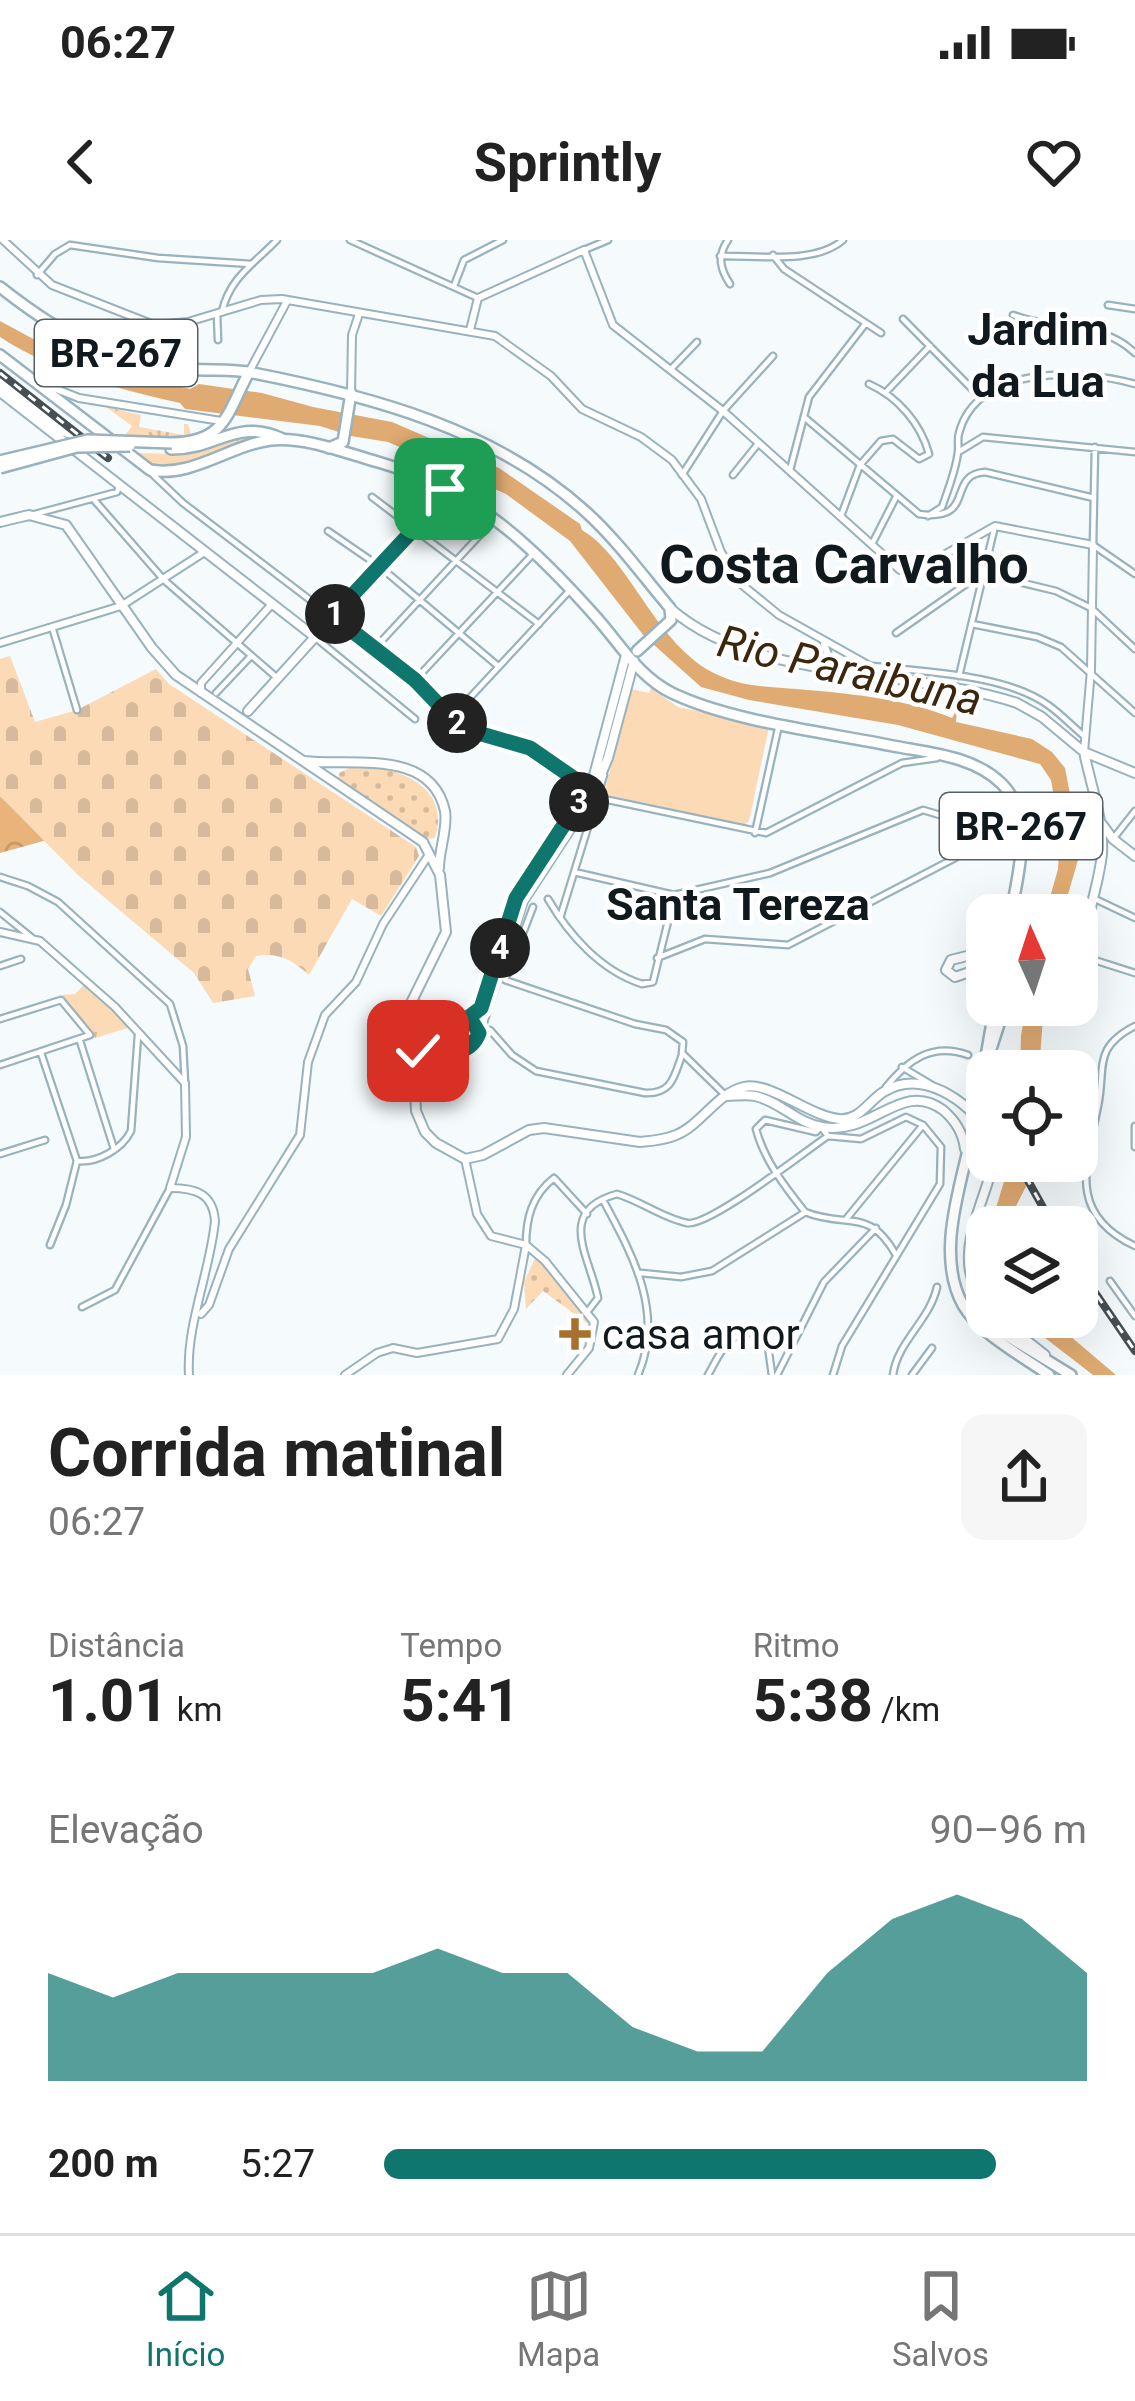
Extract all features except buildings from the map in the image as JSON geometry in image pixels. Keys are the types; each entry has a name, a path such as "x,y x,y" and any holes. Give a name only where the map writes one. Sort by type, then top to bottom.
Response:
{"main road":[{"name":"BR-267","path":"0,287 56,331 80,342 183,369 394,406 529,468 587,513 670,617"},
{"name":"BR-267","path":"0,355 145,468"},
{"path":"0,464 77,447 172,446 212,436 246,378"},
{"path":"0,383 58,429 88,440 197,448 247,429 381,463 445,489 496,518 536,551 636,658"},
{"path":"0,392 315,637 248,711 229,712"},
{"path":"318,447 335,448 343,442 350,397"},
{"path":"145,468 174,472 256,443 283,439"},
{"path":"0,464 88,440"},
{"path":"0,522 29,515 59,521 72,532 160,659 201,693 421,840 440,875"},
{"path":"594,793 636,658 670,617 740,650 1017,704 1042,717 1091,761 1102,855 1096,894"},
{"name":"BR-267","path":"636,658 688,700 946,757 990,774 1016,806 1022,850 1014,894"},
{"path":"412,1051 468,1050 479,1033 512,907 594,793 608,758 618,706"},
{"path":"248,711 254,729"},
{"path":"299,759 382,762 415,774 442,804 440,875 446,932 411,1003 413,1096 422,1126 436,1143 465,1159 483,1155 529,1130 544,1128 654,1141 678,1135 747,1085 762,1087 823,1116 852,1118 882,1092 914,1083 942,1091 966,1106"},
{"path":"1091,761 1135,773"},
{"path":"334,783 343,762"},
{"name":"BR-267","path":"1100,821 1113,839"},
{"path":"421,840 441,835"},
{"path":"427,857 441,835"},
{"path":"1102,855 1113,839 1135,856"},
{"path":"966,956 951,960 946,967 956,977 966,974"},
{"path":"411,1003 473,1023 479,1033"},
{"path":"465,1020 485,1009"},
{"path":"726,1096 752,1095 825,1131 851,1127 906,1100 919,1100 936,1106 957,1125 966,1155"},
{"path":"781,1108 797,1105"},
{"path":"823,1116 825,1131"},
{"path":"966,1163 950,1251 952,1281 966,1303"},
{"path":"1004,1338 1045,1372"},
{"path":"1004,1338 1045,1372 1070,1375"},
{"path":"1015,1338 1045,1372"}],"street":[{"path":"3,240 37,274 81,299 154,326 261,300 487,332 551,376 582,409 641,437 671,460 701,500 721,552 741,584 779,615 895,679"},
{"path":"218,340 219,313 226,295 278,240"},
{"path":"350,240 478,298 608,240"},
{"path":"454,287 464,260 503,240"},
{"path":"728,240 720,256 721,271 730,284"},
{"path":"720,256 828,250 843,240"},
{"path":"37,274 70,244 158,258 251,264"},
{"path":"584,250 613,325 723,411 900,570 917,570 994,526 1093,545 1135,574"},
{"path":"773,254 784,269 881,333"},
{"path":"470,329 478,298"},
{"path":"246,378 287,301"},
{"path":"1108,305 1135,309"},
{"path":"350,397 357,313"},
{"path":"1013,315 1076,325 1118,339 1135,353"},
{"path":"903,319 973,390"},
{"path":"790,470 809,398 866,323"},
{"path":"670,370 698,342"},
{"path":"886,392 930,346"},
{"path":"682,475 723,411 772,356"},
{"path":"928,516 942,507 958,453 959,431 980,401 998,386 1083,373 1135,384"},
{"path":"28,377 89,399 225,418"},
{"path":"841,516 860,465 885,438 919,459 929,454 925,436 886,392 869,385"},
{"path":"80,419 89,399"},
{"path":"191,442 200,432 193,417"},
{"path":"804,417 919,514 952,512 960,502 964,482 973,473 1094,498"},
{"path":"958,453 983,436 1135,452"},
{"path":"733,475 757,445"},
{"path":"1084,752 1091,670 1095,447"},
{"path":"145,468 415,680 461,728 530,748 594,793 754,832 774,832 902,763 946,757"},
{"path":"168,488 166,476 174,472"},
{"path":"29,515 95,501 117,493 119,486"},
{"path":"333,616 445,489"},
{"path":"372,497 539,624"},
{"path":"872,544 896,497"},
{"path":"95,501 164,580 278,678"},
{"path":"375,648 496,518"},
{"path":"959,676 994,526"},
{"path":"328,531 422,600 498,666"},
{"path":"415,680 536,551"},
{"path":"0,643 121,606 203,553"},
{"path":"896,633 982,573 1055,591 1090,608 1135,650"},
{"path":"452,717 571,589"},
{"path":"201,693 201,683 272,604"},
{"path":"972,624 1037,638 1069,652 1135,712"},
{"path":"52,627 77,710"},
{"path":"315,637 415,718"},
{"path":"822,641 833,668"},
{"path":"818,665 827,654"},
{"path":"216,693 251,656"},
{"path":"872,665 959,676 1045,702 1088,740"},
{"path":"754,832 780,723"},
{"path":"560,918 594,793"},
{"path":"574,872 674,895 770,873 912,811 944,816 964,846 955,858 788,945 717,938 657,958"},
{"path":"1113,839 1135,811"},
{"path":"198,1316 209,1305 229,1249 300,1135 308,1062 325,1015 356,982 383,924 427,857"},
{"path":"0,877 58,902 170,1004 183,1046 185,1137 170,1188 116,1290 82,1307"},
{"path":"548,898 560,918 613,970 643,984 652,982 674,895"},
{"path":"1098,900 1135,918"},
{"path":"479,1033 490,1030 512,1055 536,1071 645,1093 659,1094 672,1085 683,1042 666,1030 506,980 533,907"},
{"path":"0,912 88,982 185,1083"},
{"path":"0,932 31,937"},
{"path":"0,966 21,959"},
{"path":"1098,971 1135,973"},
{"path":"0,1019 65,1001 90,1035 0,1065"},
{"path":"1135,1026 1113,1041 1100,1065 1099,1103 1085,1166 1087,1190 1099,1221 1135,1246"},
{"path":"77,1161 91,1162 114,1150 131,1131 138,1033"},
{"path":"80,1041 114,1150"},
{"path":"882,1092 902,1067 933,1052 951,1049 966,1053"},
{"path":"41,1053 77,1161 50,1245"},
{"path":"682,1053 726,1096"},
{"path":"902,1067 942,1091"},
{"path":"805,1212 775,1172 758,1138 758,1123 764,1120 861,1139 906,1117 923,1125 941,1147 940,1184 842,1346 833,1375"},
{"path":"847,1218 923,1125"},
{"path":"1135,1126 1135,1147"},
{"path":"588,1311 598,1298 579,1237 580,1223 604,1198 617,1194 687,1223 702,1223 825,1131"},
{"path":"0,1154 45,1140"},
{"path":"465,1159 477,1214 491,1236 526,1245 588,1311 596,1330 589,1348 567,1375"},
{"path":"345,1375 393,1348 416,1353 499,1339 514,1309 525,1261 528,1213 538,1193 554,1178 586,1214"},
{"path":"170,1188 196,1190 214,1207 213,1235 188,1351 189,1375"},
{"path":"604,1198 641,1273 647,1321 638,1375"},
{"path":"641,1273 681,1277 712,1271 805,1212 876,1228 896,1255"},
{"path":"774,1375 824,1282 876,1228"},
{"path":"525,1261 538,1255"},
{"path":"1110,1281 1135,1316"},
{"path":"893,1375 898,1355 933,1303 937,1287"},
{"path":"708,1375 730,1337 745,1332 756,1333 768,1346 774,1375"},
{"path":"912,1375 932,1348"}],"green space":[{"path":"106,407 141,415 139,427 184,435 184,424 188,424 191,434 183,439 125,435 132,426"},
{"path":"234,434 248,436 249,441 189,465 161,466 130,453 191,454"},
{"path":"10,656 35,722 77,710 156,669 169,684 416,847 419,856 381,916 352,899 309,975 285,958 256,956 248,969 255,996 213,1003 194,973 78,875 0,796 0,659"},
{"path":"651,688 678,707 769,727 749,821 744,825 604,794 631,689 649,693"},
{"path":"353,766 402,774 428,792 438,820 435,838 423,839 338,781 339,773"},
{"path":"0,796 47,840 0,853"},
{"path":"86,983 131,1027 95,1038 62,995 75,994"},
{"path":"535,1258 591,1326 543,1291 526,1309 524,1282"}],"shaded area":[{"name":"Rio Paraibuna","path":"0,321 63,355 122,373 190,389 199,384 262,393 392,422 499,468 580,524 615,561 677,644 718,675 762,686 881,699 952,718 957,709 956,722 1032,739 1065,768 1079,841 1068,894 1051,894 1060,833 1051,780 1040,764 898,725 749,700 701,687 644,636 570,541 506,494 388,442 320,426 185,409 180,403 86,378 0,337"},
{"path":"1023,1026 1042,1026 1041,1050 1021,1050"},
{"path":"1028,1182 1016,1206 997,1206 1004,1183"},
{"path":"1045,1338 1072,1338 1116,1375 1093,1375"}],"railway":[{"path":"0,373 108,458"},
{"path":"1029,1182 1042,1206"},
{"path":"1098,1297 1135,1351"}],"place":[{"name":"casa amor","path":"575,1334"}],"district":[{"name":"Jardim da Lua","path":"1038,355"},
{"name":"Costa Carvalho","path":"844,564"},
{"name":"Santa Tereza","path":"738,904"}],"route":[{"path":"418,1051 464,1051 475,1043 479,1033 465,1020 481,1008 512,907 588,788 530,748 461,728 415,680 333,616 445,489"}]}
